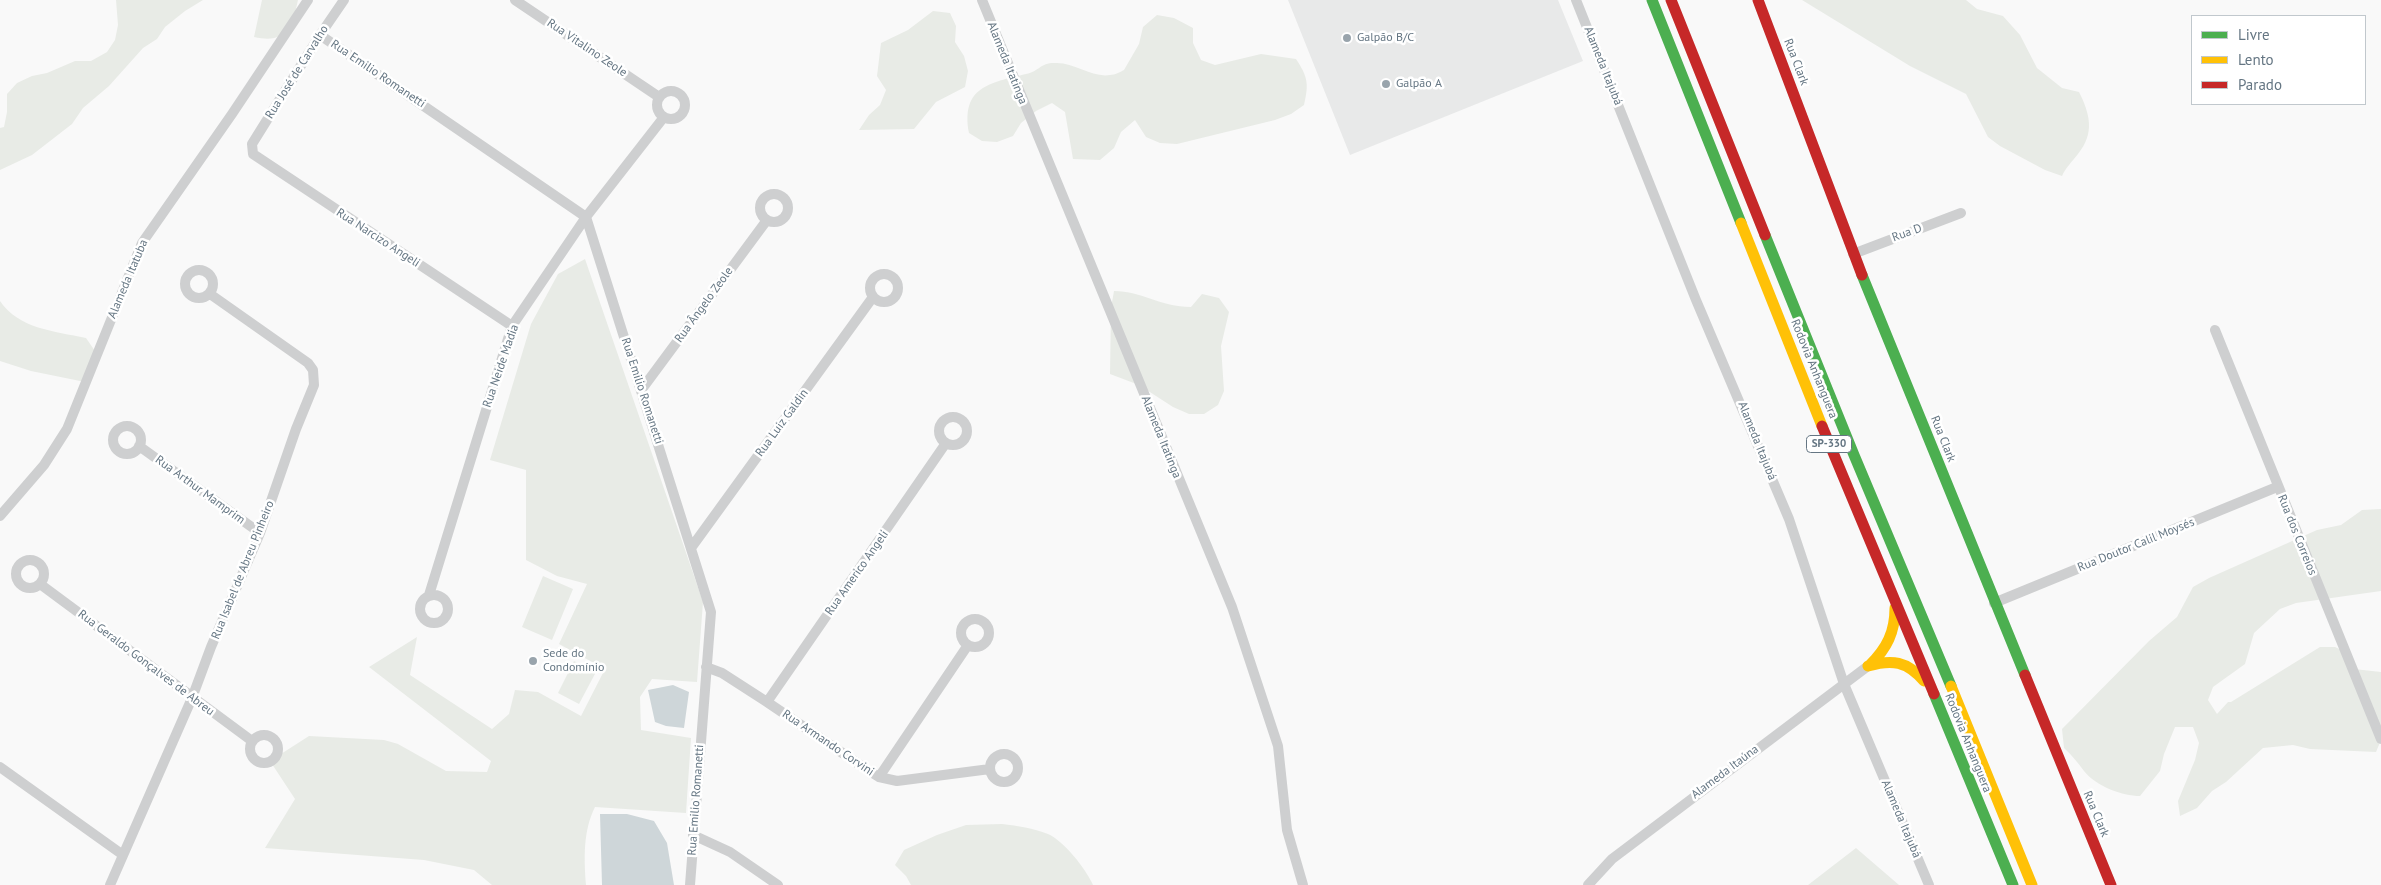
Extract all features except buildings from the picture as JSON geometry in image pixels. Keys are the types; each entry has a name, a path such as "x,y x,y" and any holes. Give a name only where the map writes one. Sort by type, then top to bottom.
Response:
{"main road":[{"name":"Rodovia Anhanguera","path":"1652,0 1795,360 2010,882"},
{"name":"Rodovia Anhanguera","path":"1671,0 1814,358 2032,885"},
{"name":"Rua Clark","path":"1758,0 1853,254 1994,603 2111,885"},
{"path":"1868,666 1884,653 1890,643 1896,621 1894,600"},
{"path":"1868,666 1888,661 1906,663 1918,673 1932,691"}],"street":[{"name":"Alameda Itatuba","path":"0,516 44,465 67,428 142,242 232,114 308,0"},
{"name":"Rua José de Carvalho","path":"252,144 320,34 344,0"},
{"name":"Rua Vitalino Zeole","path":"515,0 659,97"},
{"name":"Alameda Itatinga","path":"982,0 1232,607 1278,746 1287,830 1303,885"},
{"name":"Alameda Itajubá","path":"1576,0 1696,300 1789,519 1844,684 1929,885"},
{"name":"Rua Emilio Romanetti","path":"320,34 586,217 642,389 710,612 690,885"},
{"path":"672,90 680,94 685,101 682,114 673,119 664,117 658,110 659,97 672,90"},
{"name":"Rua Neide Madia","path":"429,595 512,326 586,217 664,117"},
{"name":"Rua Narcizo Angeli","path":"252,144 253,154 258,160 512,326"},
{"name":"Rua D","path":"1853,254 1961,213"},
{"name":"Rua Ângelo Zeole","path":"642,389 767,220"},
{"name":"Rua Isabel de Abreu Pinheiro","path":"110,885 192,698 211,647 260,533 296,429 314,385 313,370 308,363 210,294"},
{"name":"Rua Luiz Galdin","path":"691,548 873,297"},
{"name":"Rua dos Correios","path":"2215,330 2381,739"},
{"name":"Rua Americo Angeli","path":"767,702 946,444"},
{"name":"Rua Arthur Mamprim","path":"140,446 260,533"},
{"name":"Rua Doutor Calil Moysés","path":"1994,603 2278,487"},
{"name":"Rua Geraldo Gonçalves de Abreu","path":"40,584 252,741"},
{"path":"879,777 968,646"},
{"name":"Alameda Itaúna","path":"1588,885 1612,859 1868,666"},
{"name":"Rua Armando Corvini","path":"706,667 722,673 879,777 888,780 907,781 990,769"},
{"path":"0,766 123,855"},
{"path":"693,835 730,852 778,885"}],"shaded area":[{"path":"116,0 203,0 165,27 157,39 143,48 109,86 83,108 72,124 32,155 0,170 0,128 4,127 7,112 7,94 17,83 32,76 47,73 75,61 91,61 107,52 115,40 118,25"},
{"path":"262,0 298,0 290,26 280,36 265,39 254,37"},
{"path":"1288,0 1558,0 1583,61 1350,155"},
{"path":"1802,0 1966,0 1977,9 2003,16 2020,35 2037,68 2062,88 2079,92 2088,116 2089,131 2087,139 2062,176 2045,170 2000,146 1988,137 1966,94 1910,66"},
{"path":"933,11 950,13 956,26 955,42 964,56 968,71 965,87 936,102 914,129 859,130 869,115 880,105 886,90 877,76 881,43 908,30"},
{"path":"1157,15 1174,18 1193,28 1193,43 1201,60 1215,65 1261,54 1296,59 1306,81 1307,91 1304,105 1291,114 1275,120 1177,144 1160,143 1146,137 1135,120 1121,132 1114,148 1100,160 1073,159 1065,112 1052,103 1036,111 1021,123 1013,136 997,142 982,141 969,133 969,106 974,96 990,84 1031,73 1043,65 1051,63 1070,65 1097,74 1110,75 1117,73 1124,70 1139,44 1143,27"},
{"path":"585,259 703,602 697,682 652,679 640,697 641,730 691,738 686,813 595,807 586,835 586,885 492,885 474,870 424,860 265,848 295,799 270,761 309,736 384,740 398,744 446,771 487,772 491,761 369,667 417,637 410,675 492,729 509,714 515,690 538,692 581,716 605,669 559,644 587,584 557,576 526,560 526,470 490,460 531,324 558,274"},
{"path":"1114,291 1191,307 1202,294 1219,298 1229,312 1221,346 1224,391 1218,405 1204,414 1189,414 1173,407 1139,385 1110,374 1111,308"},
{"path":"0,301 17,318 27,323 50,331 86,338 95,351 85,382 31,371 0,361"},
{"path":"2381,509 2381,591 2296,603 2280,609 2254,633 2245,664 2213,687 2208,700 2217,714 2228,702 2231,702 2320,647 2335,647 2348,653 2354,669 2381,672 2381,740 2376,752 2310,749 2293,745 2263,748 2226,782 2212,791 2197,808 2180,816 2178,801 2195,760 2199,743 2193,727 2175,727 2164,754 2160,771 2140,796 2133,796 2102,786 2084,771 2064,748 2062,729 2149,641 2177,617 2193,587 2317,530 2341,525 2362,510"},
{"path":"543,576 573,589 552,640 522,627"},
{"path":"574,661 596,672 579,704 558,693"},
{"path":"673,685 689,692 684,728 666,726 655,722 648,690"},
{"path":"600,814 627,814 654,821 667,843 674,885 602,885"},
{"path":"1002,824 1037,830 1054,838 1074,856 1093,885 911,885 906,876 895,865 904,850 937,835 966,825"},
{"path":"1856,848 1899,885 1808,885"}],"traffic: fast":[{"path":"1652,0 1741,223"},
{"path":"1765,235 1854,455 1951,686"},
{"path":"1862,275 2025,675"},
{"path":"1934,694 2013,885"}],"traffic: slow":[{"path":"1741,223 1822,426"},
{"path":"1870,665 1889,639 1895,617 1895,608"},
{"path":"1868,666 1892,662 1899,663 1918,674 1924,681"},
{"path":"1951,686 2032,885"}],"traffic: jam":[{"path":"1671,0 1765,235"},
{"path":"1758,0 1862,275"},
{"path":"1822,426 1934,694"},
{"path":"2025,675 2111,885"}],"place":[{"name":"Galpão B/C","path":"1347,38"},
{"name":"Galpão A","path":"1386,84"},
{"name":"Sede do Condomínio","path":"533,661"}]}
